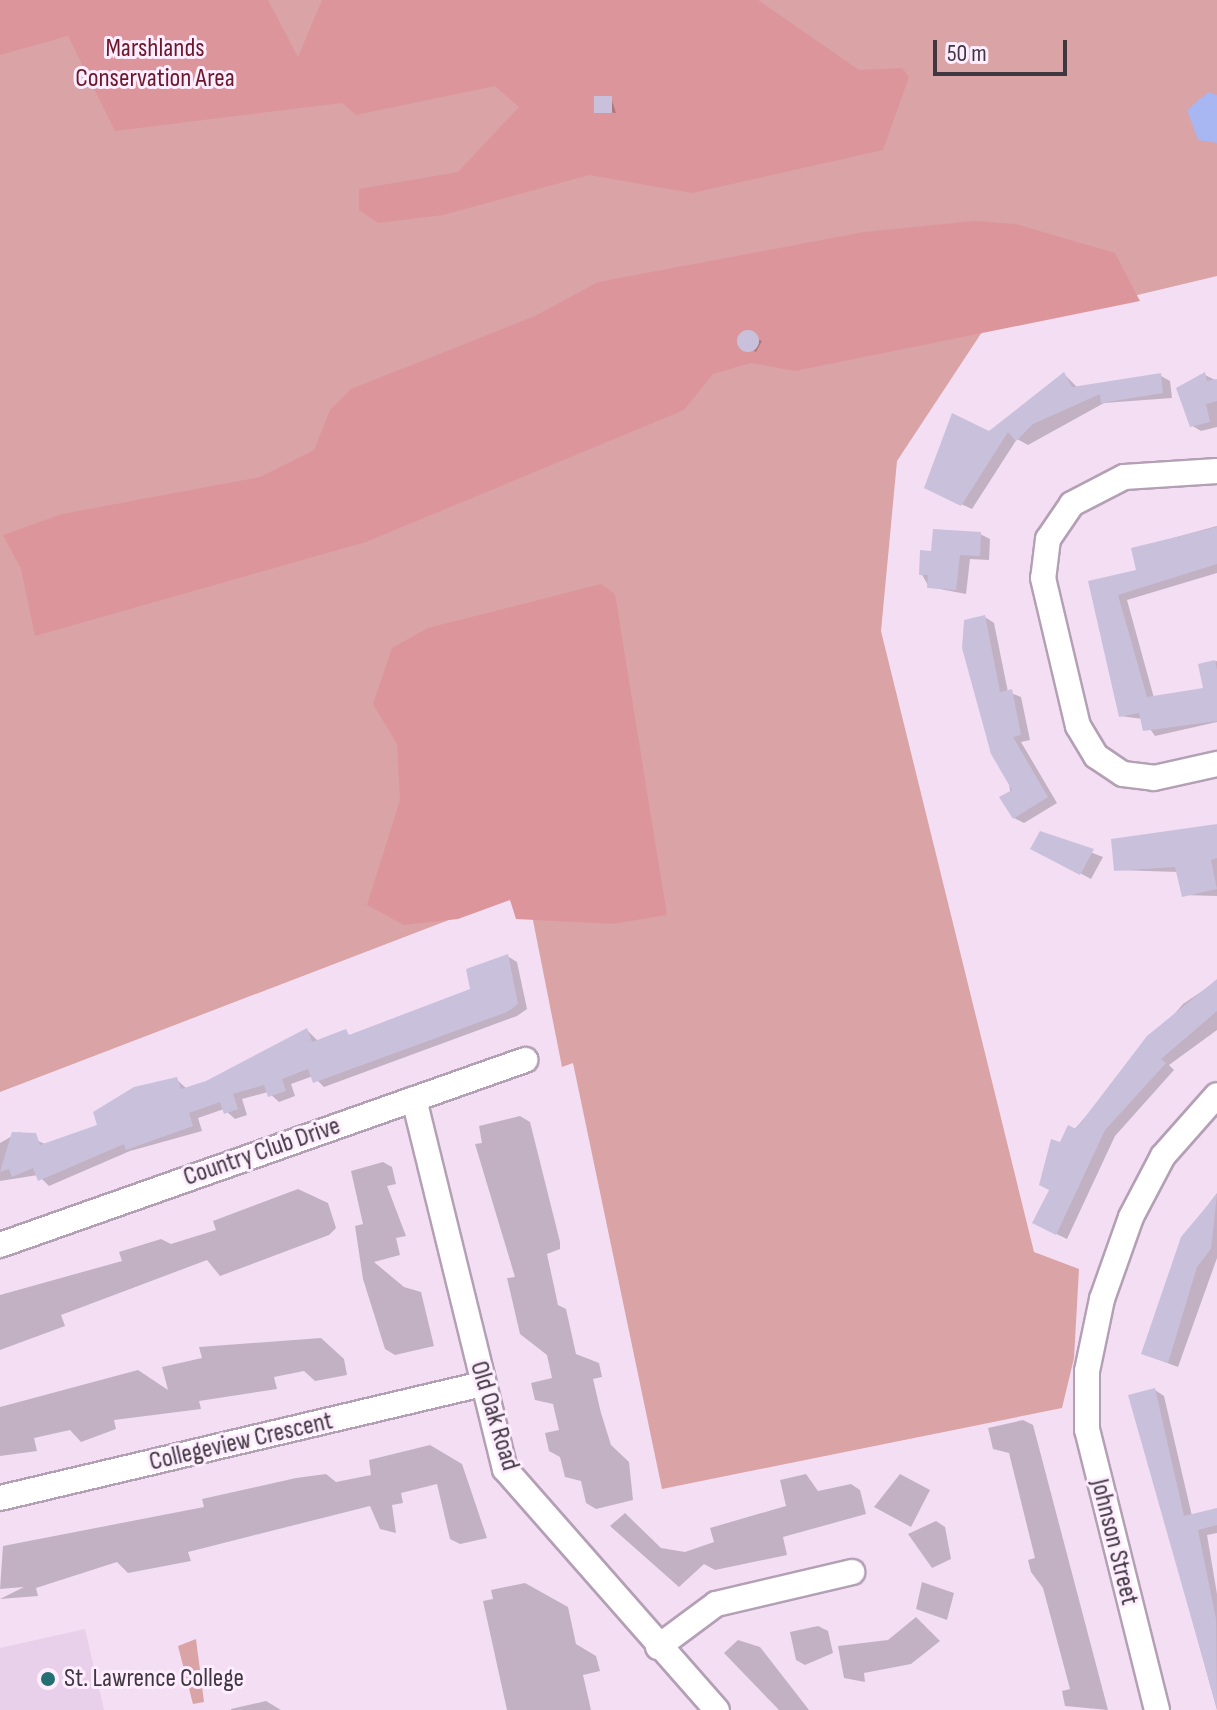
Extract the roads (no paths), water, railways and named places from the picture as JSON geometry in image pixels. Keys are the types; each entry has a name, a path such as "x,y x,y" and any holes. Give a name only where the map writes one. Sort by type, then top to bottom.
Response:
{"street":[{"path":"1217,471 1124,477 1072,504 1048,539 1043,578 1078,726 1096,756 1123,774 1154,778 1217,764"},
{"name":"Country Club Drive","path":"0,1245 525,1060"},
{"name":"Johnson Street","path":"1157,1710 1087,1430 1087,1371 1102,1299 1131,1217 1163,1156 1217,1095"},
{"name":"Old Oak Road","path":"414,1099 505,1469 658,1647 717,1710"},
{"name":"Collegeview Crescent","path":"0,1498 482,1384"},
{"path":"658,1647 716,1604 852,1572"}],"water":[{"path":"1208,92 1217,95 1217,143 1198,140 1187,110"}],"place":[{"name":"St. Lawrence College","path":"48,1679"}],"park label":[{"name":"Marshlands Conservation Area","path":"155,64"}]}
